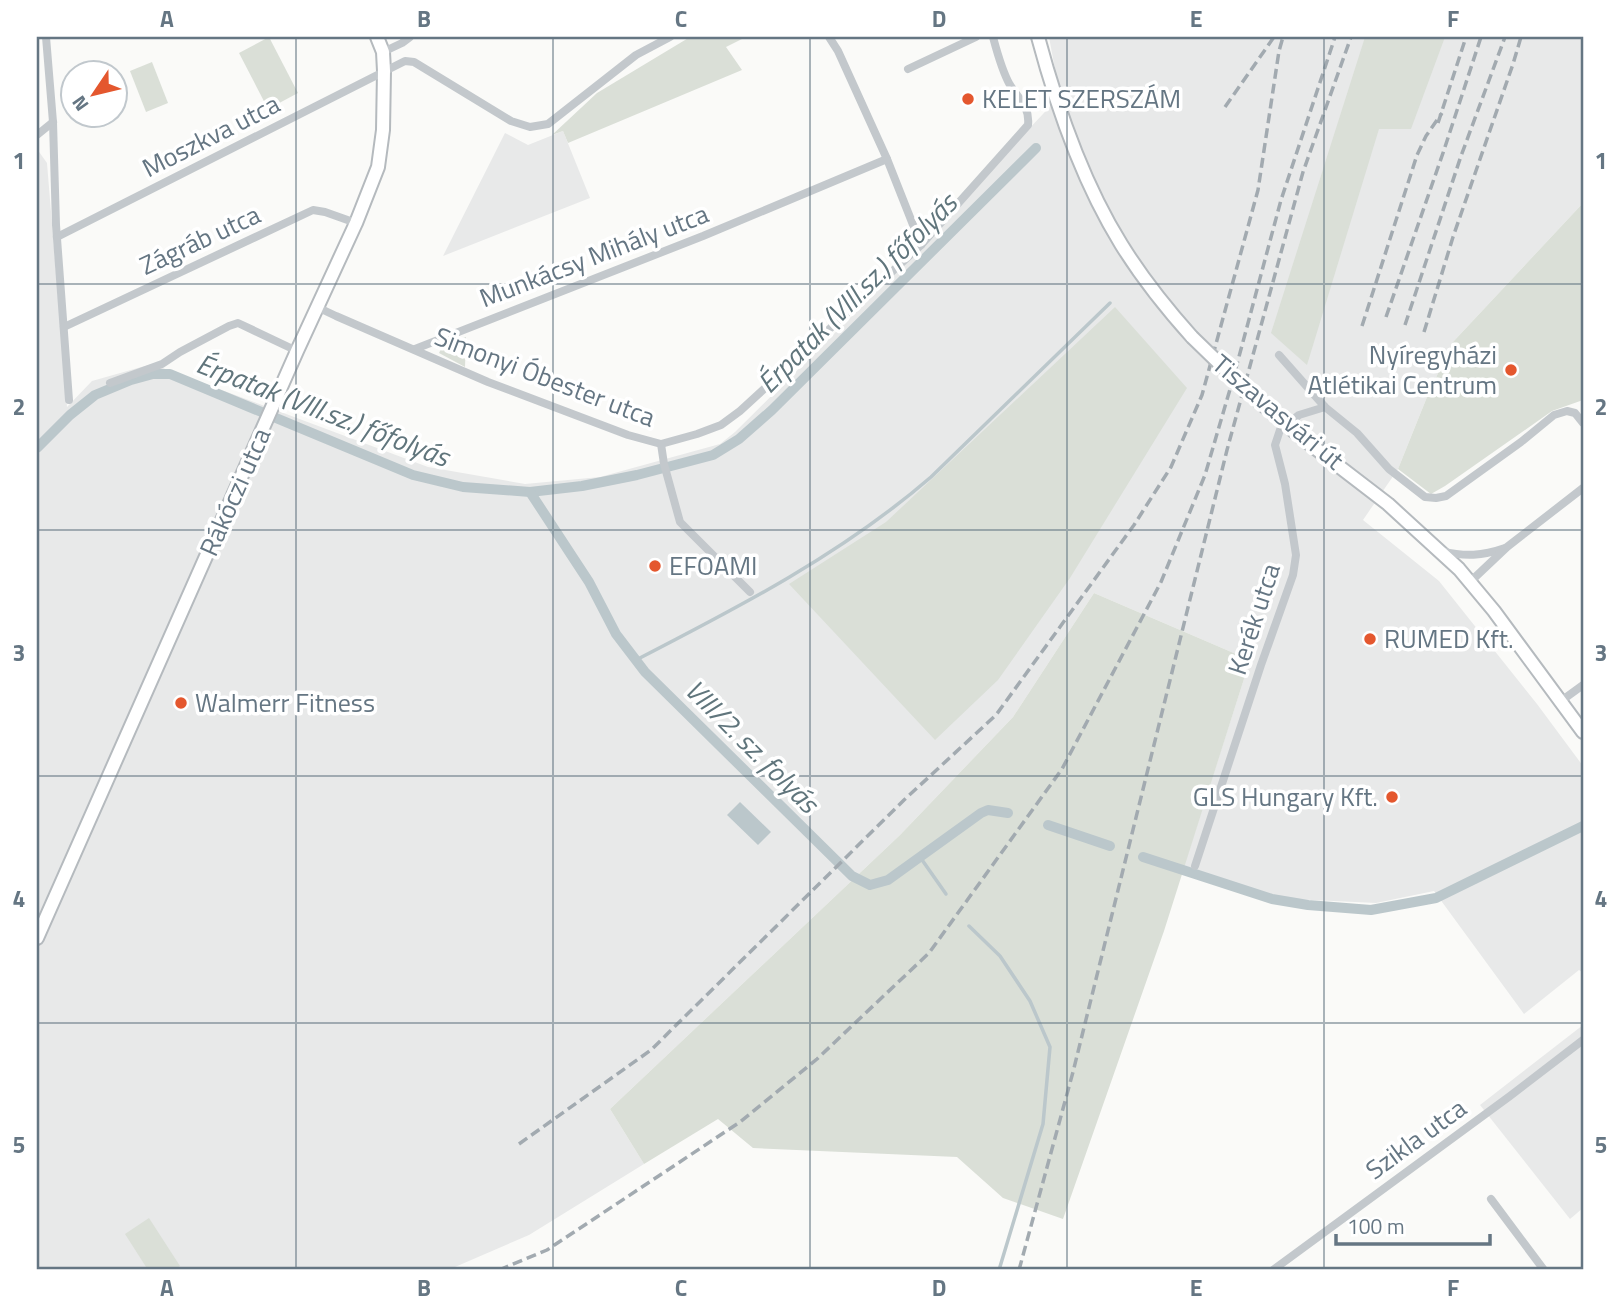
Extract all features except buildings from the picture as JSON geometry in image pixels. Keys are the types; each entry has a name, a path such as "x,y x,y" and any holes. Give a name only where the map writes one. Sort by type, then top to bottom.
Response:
{"main road":[{"name":"Rákóczi utca","path":"37,938 356,223 378,167 383,130 384,71 383,52 377,37"},
{"name":"Tiszavasvári út","path":"1039,42 1072,144 1102,209 1120,242 1166,307 1192,337 1256,399 1371,490 1441,551 1499,617 1583,732"}],"street":[{"path":"47,37 57,237 69,400"},
{"path":"383,52 410,37"},
{"path":"402,43 405,61 414,62 511,121 530,127 548,124 636,55 670,37"},
{"path":"829,37 838,51 887,159 921,244"},
{"path":"908,69 976,37"},
{"name":"Simonyi Óbester utca","path":"415,349 488,382 628,435 661,444 721,425 740,411 921,244 1028,125 1026,107 1010,85 993,37"},
{"name":"Moszkva utca","path":"57,237 405,61"},
{"path":"37,135 53,122"},
{"name":"Munkácsy Mihály utca","path":"415,349 703,236 887,159"},
{"name":"Zágráb utca","path":"64,327 313,210 356,223"},
{"path":"317,307 415,349"},
{"path":"110,383 162,364 238,323 297,351"},
{"path":"1279,355 1325,407 1357,433 1389,469 1424,497 1446,496 1554,415 1567,411 1575,413 1583,422"},
{"name":"Kerék utca","path":"1195,866 1293,575 1296,555 1285,484 1275,445 1280,430 1299,415 1325,407"},
{"name":"Simonyi Óbester utca","path":"661,444 681,522 750,592"},
{"path":"1470,582 1507,547 1583,488"},
{"path":"1441,551 1483,555 1507,547"},
{"path":"1561,701 1583,685"},
{"name":"Szikla utca","path":"1273,1270 1583,1040"},
{"path":"1491,1199 1544,1270"},
{"path":"1286,1261 1294,1270"}],"shaded area":[{"path":"269,37 298,93 268,109 239,53"},
{"path":"690,37 746,37 726,47 742,70 568,143 563,131 552,135 597,93"},
{"path":"1049,37 1583,37 1583,203 1452,343 1398,469 1363,520 1439,581 1583,766 1583,973 1579,970 1524,1014 1434,891 1376,903 1270,898 1184,866 1250,660 1094,593 1013,717 900,835 610,1109 644,1164 529,1235 448,1270 37,1270 37,149 47,163 67,407 92,381 152,364 428,467 525,484 600,477 720,444 735,432 857,311 1060,96"},
{"path":"1365,37 1445,37 1411,129 1379,129 1307,365 1271,333"},
{"path":"152,62 168,103 146,112 130,71"},
{"path":"563,131 590,198 443,256 505,133 528,145"},
{"name":"Nyíregyházi Atlétikai Centrum","path":"1583,203 1583,400 1552,411 1431,494 1398,469 1452,343"},
{"path":"1115,307 1187,388 1070,578 998,680 935,740 789,584 886,522"},
{"path":"466,337 465,367 439,353 443,345"},
{"path":"1094,593 1250,660 1164,931 1063,1219 1003,1198 957,1157 753,1148 718,1119 644,1164 610,1109 900,835 1013,717"},
{"path":"740,802 771,832 758,845 727,815"},
{"path":"1583,1025 1583,1208 1570,1219 1480,1105"},
{"path":"149,1218 180,1266 174,1270 148,1270 125,1234"}],"waterway":[{"name":"Érpatak (VIII.sz.) főfolyás","path":"37,448 70,415 95,395 131,380 153,374 170,374 413,475 463,487 530,492 582,486 713,455 739,439 772,410 1036,148"},
{"path":"636,660 789,577 826,555 897,505 931,477 1110,303"},
{"name":"VIII/2. sz. folyás","path":"530,492 589,582 616,634 645,672 852,876 870,885 888,880 981,813 988,810 1008,813"},
{"name":"VIII/2. sz. folyás","path":"1048,825 1110,846"},
{"name":"VIII/2. sz. folyás","path":"1143,857 1272,899 1371,910 1436,898 1583,826"},
{"path":"920,857 946,894"},
{"path":"969,926 1000,956 1030,1001 1050,1047 1043,1124 999,1270"}],"railway":[{"path":"1225,107 1274,37"},
{"path":"519,1144 651,1050 904,800 996,715 1134,525 1171,467 1202,395 1258,190 1283,37"},
{"path":"499,1270 547,1250 740,1122 817,1059 929,953 1062,769 1161,582 1205,475 1281,200 1335,37"},
{"path":"1019,1270 1073,1072 1227,450 1303,172 1351,37"},
{"path":"1438,123 1466,37"},
{"path":"1386,317 1481,37"},
{"path":"1405,325 1461,156 1505,37"},
{"path":"1424,332 1453,237 1521,37"},
{"path":"1362,326 1417,155 1442,113"}],"place":[{"name":"KELET SZERSZÁM","path":"968,99"},
{"name":"Nyíregyházi Atlétikai Centrum","path":"1511,370"},
{"name":"EFOAMI","path":"655,566"},
{"name":"RUMED Kft.","path":"1370,639"},
{"name":"Walmerr Fitness","path":"181,703"},
{"name":"GLS Hungary Kft.","path":"1392,797"}]}
